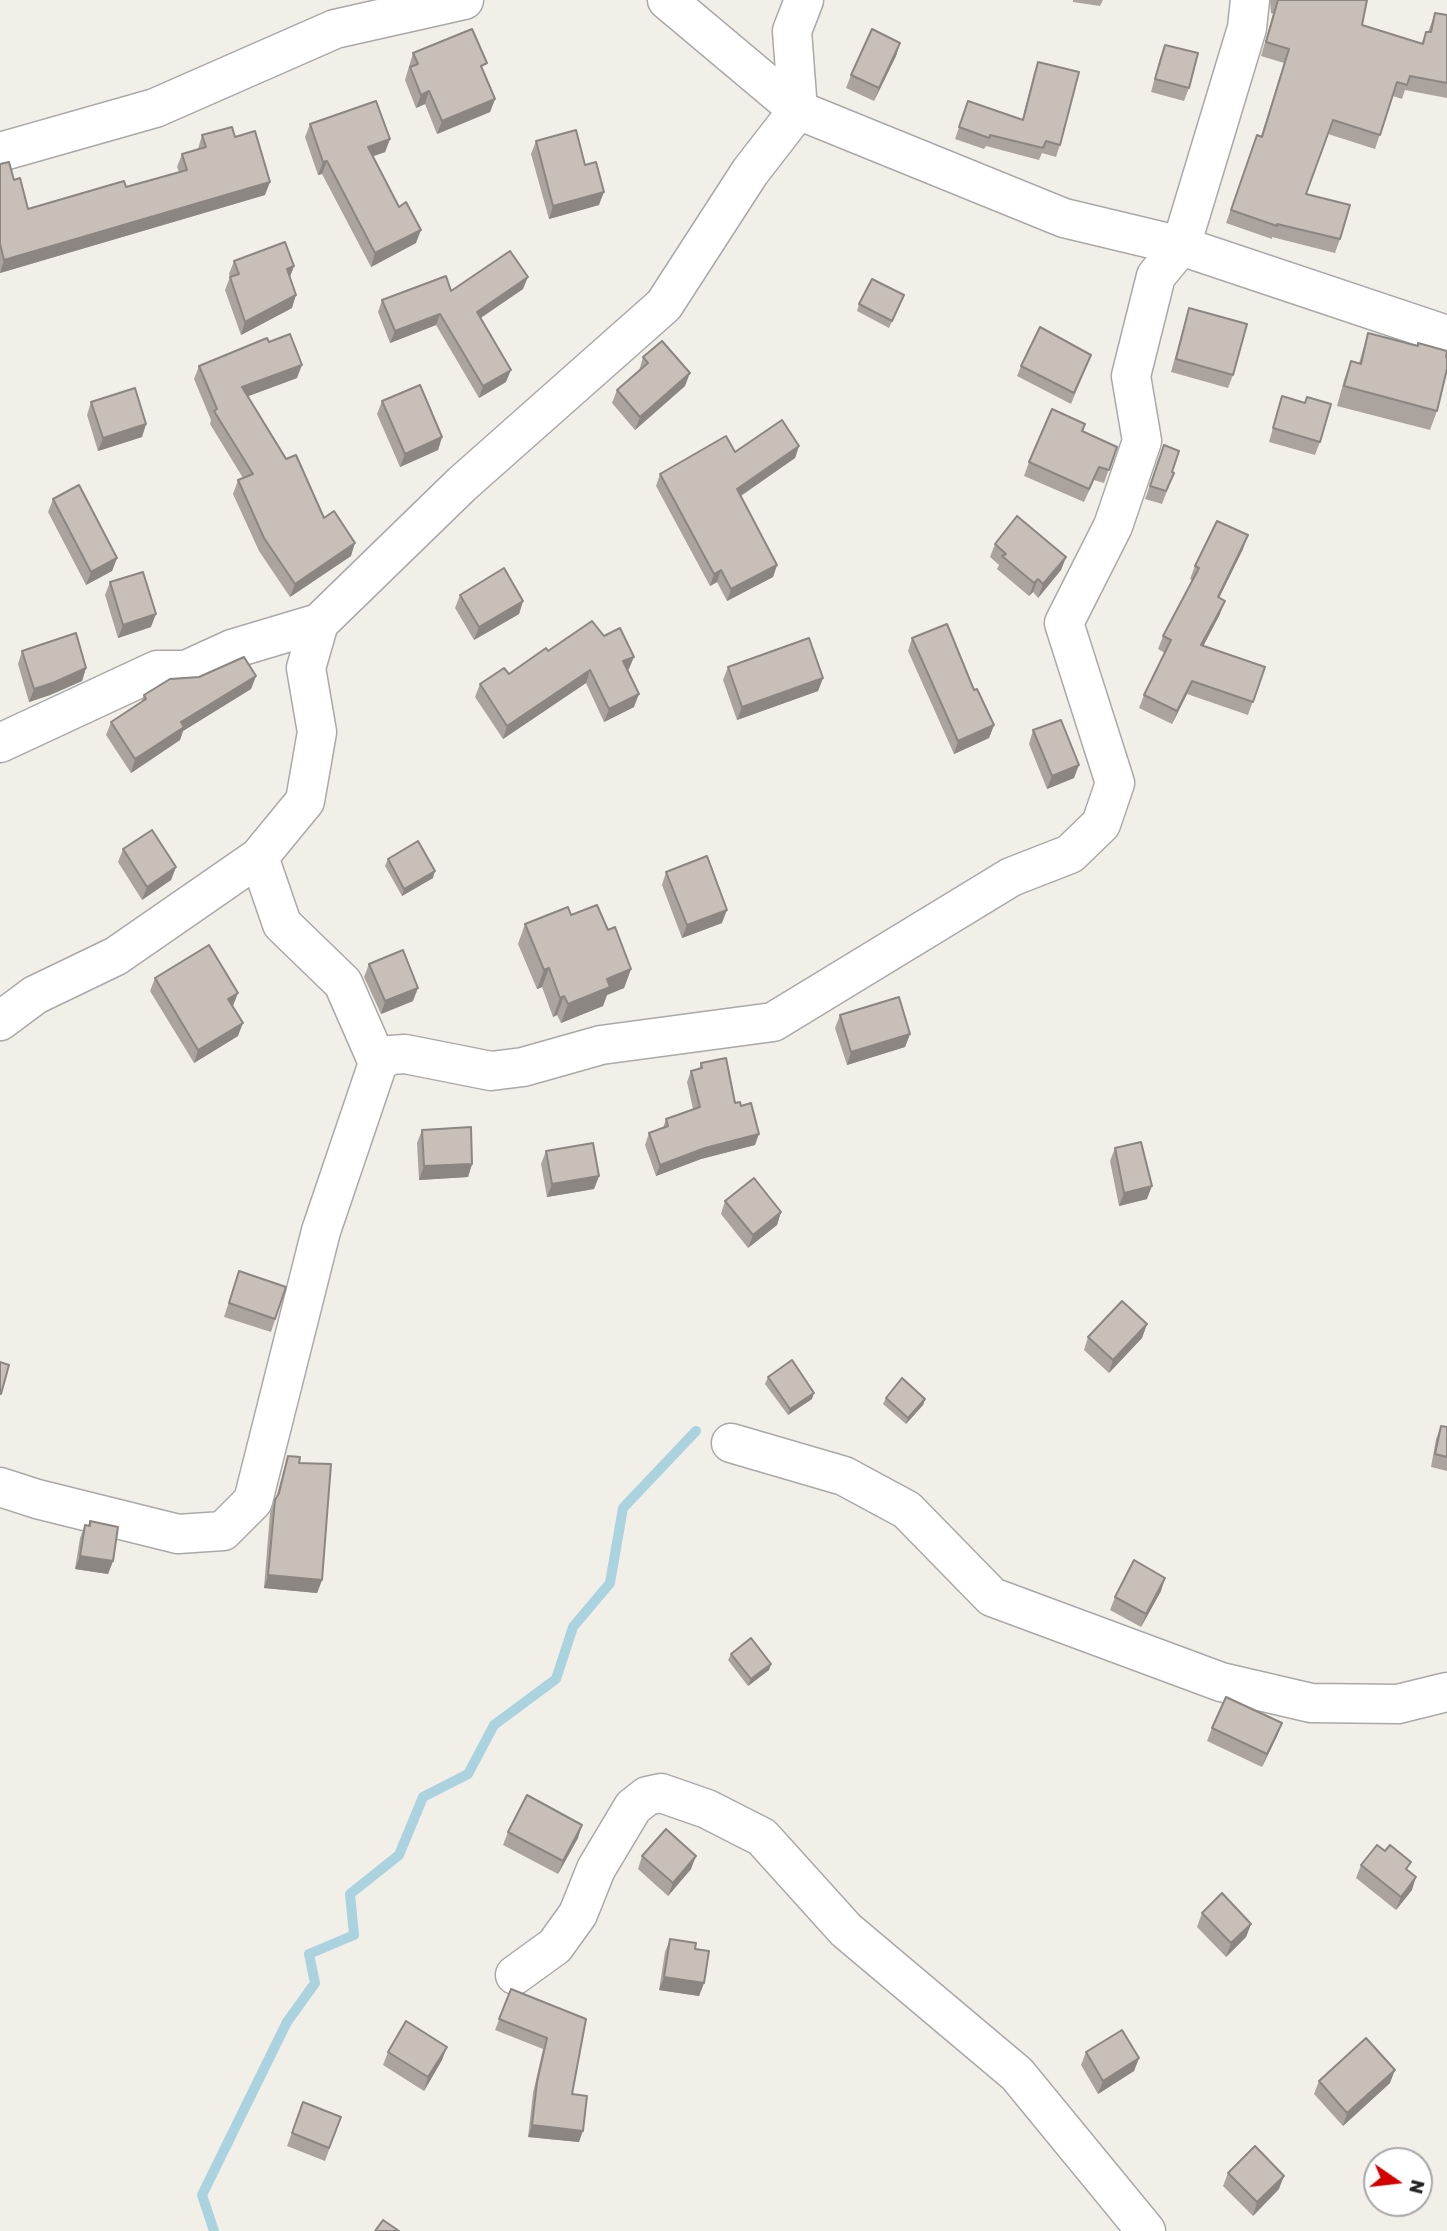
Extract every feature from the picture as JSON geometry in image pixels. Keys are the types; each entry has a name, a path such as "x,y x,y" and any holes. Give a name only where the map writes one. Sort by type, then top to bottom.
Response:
{"street":[{"path":"0,152 155,108 335,29 464,0"},
{"path":"667,0 798,110 1063,218 1181,246 1447,335"},
{"path":"0,743 157,670 186,670 232,649 319,623 462,484 664,305 750,172 798,110 792,31 804,0"},
{"path":"0,1487 37,1499 178,1534 223,1531 253,1501 321,1231 377,1063 390,1055 405,1054 491,1071 523,1067 601,1045 773,1022 1011,877 1070,854 1101,824 1115,783 1064,623 1112,526 1142,441 1131,376 1156,275 1181,246 1247,28 1250,0"},
{"path":"0,1021 35,995 116,956 259,857 305,801 317,732 306,668 319,623"},
{"path":"259,857 282,924 343,983 377,1063"},
{"path":"731,1443 844,1476 907,1510 992,1597 1221,1682 1311,1703 1398,1704 1447,1692"},
{"path":"514,1975 555,1946 578,1914 596,1869 633,1807 647,1796 661,1793 707,1809 762,1837 846,1930 1017,2074 1146,2231"}],"building":[{"path":"1278,0 1367,0 1362,25 1423,44 1426,32 1431,32 1435,13 1447,15 1447,83 1410,76 1407,85 1397,82 1380,135 1333,120 1306,194 1350,205 1340,239 1277,226 1231,210 1257,135 1262,137 1289,49 1266,42"},
{"path":"472,29 487,63 481,66 495,99 442,121 429,91 421,95 410,67 418,64 413,53"},
{"path":"872,29 900,43 879,88 851,75"},
{"path":"1165,45 1198,53 1189,88 1155,79"},
{"path":"1038,62 1079,72 1060,145 1046,141 1043,148 990,135 989,138 959,127 968,101 1023,120"},
{"path":"376,101 390,139 368,147 399,207 406,202 421,230 375,253 327,161 323,162 310,124"},
{"path":"232,127 235,137 255,131 270,182 4,260 0,244 0,164 9,162 14,180 20,178 28,209 124,181 126,187 187,170 182,154 206,147 202,135"},
{"path":"576,130 585,165 596,162 604,192 553,206 536,141"},
{"path":"285,242 294,266 287,269 296,295 245,322 230,277 239,274 234,261"},
{"path":"510,251 528,277 477,312 511,370 483,386 440,314 395,331 382,300 446,276 451,291"},
{"path":"872,279 904,295 892,321 859,304"},
{"path":"1189,308 1247,324 1233,375 1176,359"},
{"path":"1040,327 1091,355 1074,393 1021,366"},
{"path":"1368,333 1447,351 1447,369 1437,411 1344,386 1351,361 1361,364"},
{"path":"290,334 302,365 242,387 286,459 296,455 324,518 334,511 355,543 295,584 264,538 238,480 253,474 214,411 217,409 199,366 267,338 269,342"},
{"path":"662,341 690,373 640,417 617,390 648,363 643,357"},
{"path":"420,385 442,437 405,454 382,401"},
{"path":"135,388 146,424 103,438 91,402"},
{"path":"1282,396 1305,403 1307,397 1331,404 1320,442 1273,428"},
{"path":"1052,409 1085,424 1082,431 1117,447 1109,470 1099,467 1089,489 1029,462"},
{"path":"782,420 799,446 737,489 777,565 731,589 721,570 714,574 660,474 726,436 735,452"},
{"path":"1164,445 1179,451 1166,491 1150,486"},
{"path":"79,485 117,558 91,572 53,499"},
{"path":"1017,516 1066,557 1043,584 1038,579 1034,583 1002,556 1006,554 995,544"},
{"path":"1217,521 1248,535 1218,597 1225,601 1201,645 1265,667 1253,702 1192,681 1177,711 1144,695 1171,640 1163,636 1199,568 1195,566"},
{"path":"504,568 523,601 479,627 460,595"},
{"path":"143,572 156,614 123,625 110,582"},
{"path":"592,621 604,636 620,628 634,657 623,661 639,694 609,709 590,670 507,726 480,684 504,668 509,674"},
{"path":"947,624 974,690 977,689 994,725 958,741 912,638"},
{"path":"76,633 86,668 34,689 22,651"},
{"path":"809,638 823,678 742,707 728,667"},
{"path":"244,657 256,676 181,722 184,727 135,759 111,722 146,699 144,695 170,679 199,677"},
{"path":"1061,720 1079,765 1052,776 1033,730"},
{"path":"152,830 176,867 147,887 123,849"},
{"path":"418,841 435,871 404,889 388,859"},
{"path":"707,856 727,910 687,925 666,872"},
{"path":"597,905 608,930 615,927 631,969 607,979 610,987 568,1004 564,996 560,998 549,968 544,970 525,924 568,907 571,915"},
{"path":"209,945 238,993 228,999 243,1023 198,1050 155,978"},
{"path":"403,950 418,988 385,1001 369,964"},
{"path":"899,997 910,1034 851,1052 840,1015"},
{"path":"726,1058 735,1103 740,1102 741,1106 751,1103 759,1134 705,1148 660,1165 649,1133 668,1126 666,1119 700,1107 691,1071 702,1068 701,1063"},
{"path":"471,1127 472,1164 424,1166 422,1130"},
{"path":"1141,1142 1152,1186 1124,1193 1115,1148"},
{"path":"593,1143 599,1176 552,1184 546,1151"},
{"path":"754,1178 781,1212 753,1235 725,1201"},
{"path":"239,1271 286,1287 275,1319 229,1303"},
{"path":"1122,1301 1147,1324 1113,1360 1088,1337"},
{"path":"792,1360 814,1393 790,1409 768,1377"},
{"path":"0,1362 9,1365 1,1394 0,1394"},
{"path":"902,1378 925,1399 908,1418 886,1398"},
{"path":"1441,1426 1447,1427 1447,1457 1435,1454"},
{"path":"288,1456 300,1457 299,1463 331,1464 322,1580 268,1575 275,1500"},
{"path":"90,1521 118,1527 113,1561 80,1556 85,1525 90,1526"},
{"path":"1134,1560 1165,1578 1146,1614 1115,1597"},
{"path":"751,1638 771,1664 751,1679 731,1654"},
{"path":"1226,1697 1282,1723 1267,1754 1212,1728"},
{"path":"527,1795 582,1825 563,1861 508,1832"},
{"path":"666,1829 696,1856 673,1883 642,1856"},
{"path":"1377,1845 1385,1851 1390,1845 1411,1862 1406,1869 1416,1877 1401,1897 1361,1865"},
{"path":"1222,1893 1251,1924 1231,1943 1202,1913"},
{"path":"670,1939 696,1943 695,1949 709,1951 704,1983 664,1977"},
{"path":"511,1989 586,2019 572,2094 587,2096 583,2131 532,2125 537,2082 547,2038 499,2019"},
{"path":"406,2021 447,2047 428,2077 388,2052"},
{"path":"1122,2030 1139,2058 1103,2081 1086,2052"},
{"path":"1366,2038 1395,2070 1347,2113 1319,2081"},
{"path":"303,2102 341,2117 329,2148 292,2133"},
{"path":"1255,2146 1284,2176 1257,2202 1228,2173"},
{"path":"383,2220 399,2231 375,2231"}],"waterway":[{"path":"214,2231 202,2195 287,2022 315,1983 309,1954 354,1935 350,1894 399,1855 423,1797 468,1774 494,1725 556,1679 573,1627 610,1583 623,1508 696,1431"}]}
